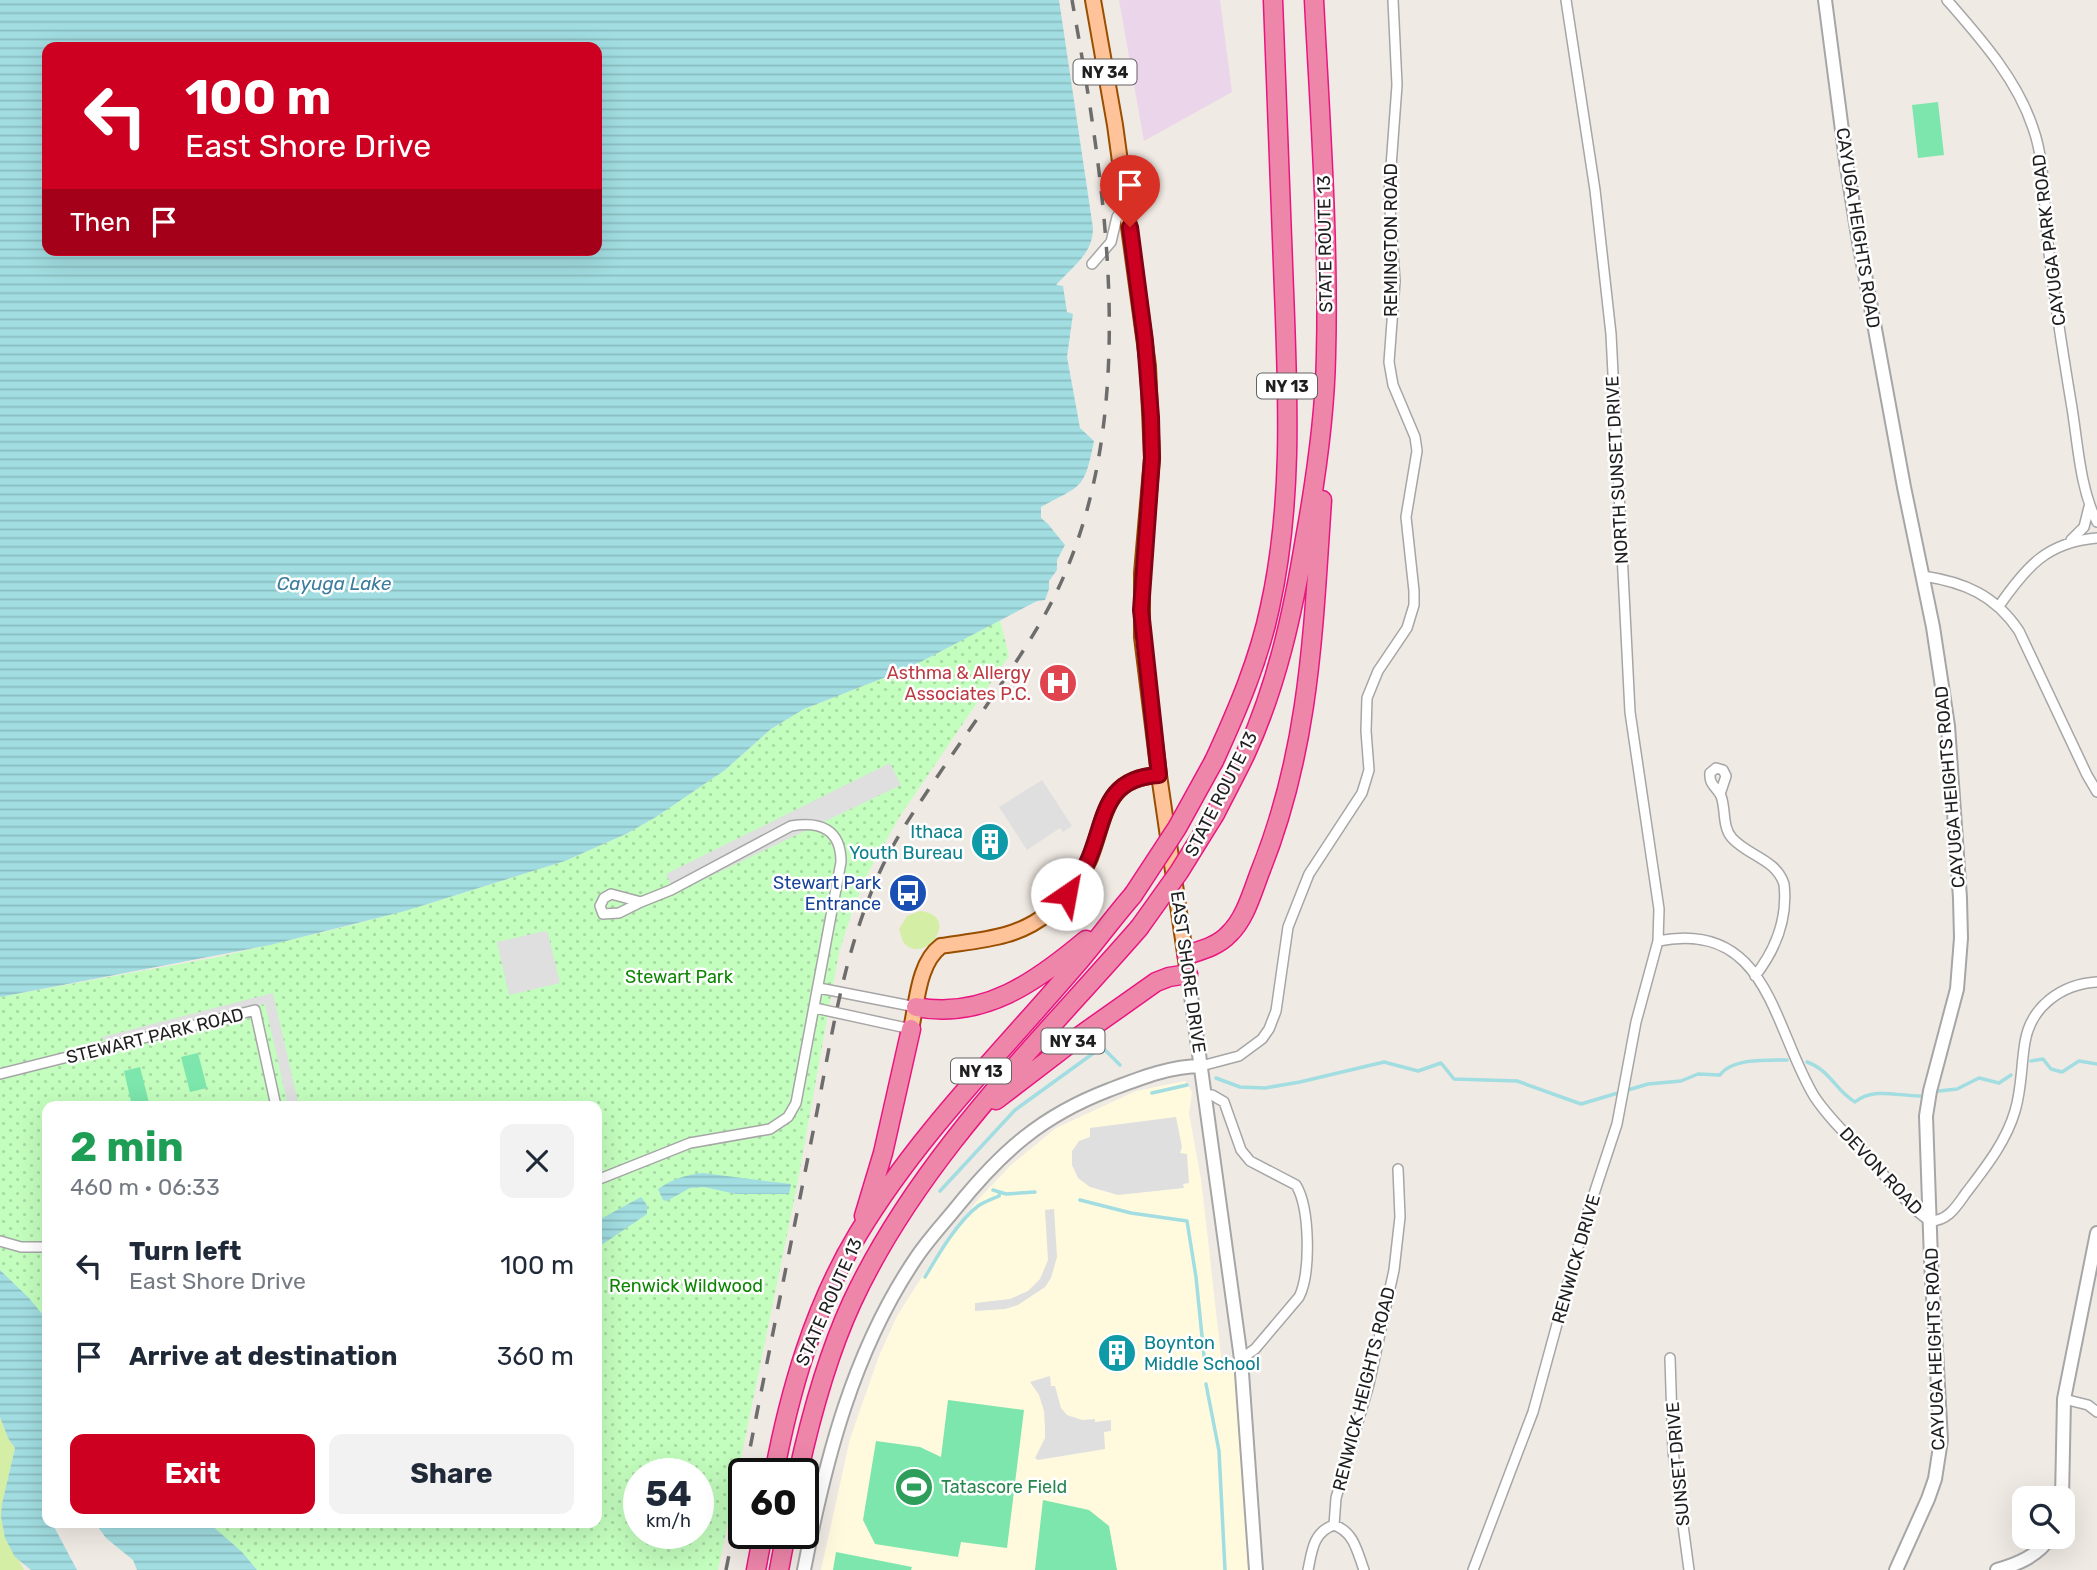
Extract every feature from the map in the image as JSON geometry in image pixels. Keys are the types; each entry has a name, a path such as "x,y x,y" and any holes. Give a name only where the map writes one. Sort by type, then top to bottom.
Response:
{"highway":[{"name":"STATE ROUTE 13","path":"777,1458 798,1371 820,1313 858,1235 928,1131 1077,964 1133,895 1171,838 1214,761 1248,681 1266,622 1279,562 1285,509 1287,382 1273,0"},
{"name":"STATE ROUTE 13","path":"802,1458 825,1372 851,1303 879,1250 907,1205 966,1124 1139,929 1179,872 1215,814 1247,751 1274,678 1289,626 1311,506 1323,419 1326,240 1314,0"},
{"path":"1187,955 1221,942 1238,923 1270,849 1293,772 1310,677 1324,471 1323,419"},
{"path":"916,1007 955,1009 993,1002 1009,995 1051,969 1116,915"},
{"name":"NY 34","path":"966,1124 1020,1081 1156,982 1188,974"},
{"path":"858,1235 883,1153 911,1029"},
{"path":"756,1570 760,1549"},
{"path":"779,1570 783,1549"}],"main road":[{"name":"EAST SHORE DRIVE","path":"1093,0 1126,204 1151,404 1152,458 1141,610 1159,775 1188,974"},
{"path":"911,1029 929,958 942,946 1010,934 1048,914 1067,894 1083,871 1100,823 1116,791 1145,775 1159,775"}],"street":[{"name":"REMINGTON ROAD","path":"1201,1066 1239,1056 1262,1040 1269,1029 1276,1011 1288,926 1313,867 1363,793 1369,770 1367,698 1378,671 1407,628 1414,605 1406,517 1417,451 1415,437 1393,385 1389,362 1395,258 1389,194 1398,85 1393,0"},
{"name":"NORTH SUNSET DRIVE","path":"1566,0 1595,190 1611,334 1630,712 1659,909 1658,942"},
{"name":"CAYUGA HEIGHTS ROAD","path":"1825,0 1859,242 1933,627 1948,726 1961,938 1957,989 1930,1091 1927,1116 1941,1440 1937,1469 1928,1499 1896,1570"},
{"name":"CAYUGA PARK ROAD","path":"1947,0 2005,72 2033,127 2039,154 2048,246 2067,381 2089,506 2097,522"},
{"path":"1092,264 1111,242 1117,217 1126,204"},
{"path":"1999,606 2028,567 2045,553 2071,540 2084,527 2089,506"},
{"path":"2071,540 2097,538"},
{"path":"1923,576 1972,588 1999,606 2019,631 2097,792"},
{"path":"1720,794 1728,832 1732,838 1770,864 1784,884 1782,926 1772,950 1755,976"},
{"path":"602,1178 690,1143 769,1129 784,1122 796,1103 819,989 841,862 839,843 829,831 820,827 807,823 791,826 671,890 641,902"},
{"name":"DEVON ROAD","path":"1658,942 1684,938 1711,940 1728,949 1755,976 1780,1018 1816,1100 1909,1203 1930,1221 1940,1220 1952,1212 2001,1144 2019,1095 2026,1034 2041,1007 2071,986 2097,982"},
{"name":"RENWICK DRIVE","path":"1473,1570 1533,1412 1586,1218 1621,1107 1636,1022 1658,942"},
{"name":"EAST SHORE DRIVE","path":"1188,974 1241,1359 1256,1570"},
{"path":"819,989 916,1007"},
{"path":"815,1008 911,1029"},
{"name":"STEWART PARK ROAD","path":"0,1074 255,1010 275,1101"},
{"path":"804,1570 819,1491 846,1401 877,1330 916,1257 987,1170 1040,1125 1096,1095 1135,1080 1187,1066 1201,1066"},
{"path":"1205,1096 1218,1096 1224,1102 1241,1150 1250,1161 1296,1185 1303,1206 1307,1267 1304,1287 1299,1297 1255,1349 1241,1359"},
{"name":"RENWICK HEIGHTS ROAD","path":"1334,1525 1336,1498 1369,1384 1394,1270 1400,1217 1398,1169"},
{"path":"2062,1486 2064,1399 2097,1233"},
{"path":"0,1241 21,1247 42,1247"},
{"name":"SUNSET DRIVE","path":"1670,1358 1673,1451 1689,1570"},
{"path":"2064,1399 2088,1405 2097,1412"},
{"path":"1308,1570 1315,1540 1325,1528 1334,1525 1353,1539 1364,1570"},
{"path":"1997,1570 2021,1562 2039,1549"}],"shaded area":[{"path":"1119,0 1220,0 1232,92 1144,141"},
{"path":"890,763 901,785 675,893 666,874"},
{"path":"1042,780 1072,826 1063,832 1060,828 1027,850 999,807"},
{"path":"545,931 548,933 560,983 509,995 497,942"},
{"path":"273,993 298,1101 287,1101 265,1004 106,1043 102,1037"},
{"path":"1185,1081 1192,1092 1189,1114 1201,1179 1223,1373 1233,1370 1236,1382 1248,1570 821,1570 850,1439 879,1356 897,1316 934,1258 976,1202 1011,1165 1056,1128 1136,1091"},
{"path":"1176,1117 1182,1147 1180,1153 1187,1154 1189,1183 1183,1184 1184,1188 1118,1195 1090,1187 1078,1178 1072,1165 1072,1151 1079,1141 1090,1137 1090,1128"},
{"path":"1054,1209 1057,1257 1051,1278 1045,1287 1018,1305 1005,1309 975,1311 975,1303 1010,1299 1028,1291 1040,1279 1048,1260 1045,1210"},
{"path":"1050,1376 1051,1386 1055,1386 1061,1408 1067,1415 1082,1420 1095,1419 1095,1422 1111,1420 1111,1431 1104,1432 1105,1449 1038,1460 1035,1458 1045,1438 1044,1411 1039,1395 1030,1382"}],"green space":[{"path":"1938,102 1944,155 1918,158 1912,105"},
{"name":"Stewart Park","path":"1000,620 1009,656 900,816 870,869 839,952 796,1191 741,1458 728,1458 728,1521 718,1570 173,1570 144,1528 602,1528 602,1101 42,1101 42,1389 0,1338 0,997 218,957 332,930 405,911 565,861 626,834 656,817 725,770 771,729 804,709 909,668"},
{"path":"920,911 932,915 938,921 939,929 936,938 921,949 912,948 903,942 899,929 907,916"},
{"path":"198,1053 207,1088 190,1092 181,1057"},
{"path":"140,1067 148,1101 131,1101 124,1071"},
{"path":"948,1400 1024,1410 1007,1548 961,1542 958,1557 875,1544 863,1520 876,1441 920,1447 941,1457"},
{"path":"0,1417 15,1448 6,1496 7,1524 24,1570 0,1570"},
{"path":"1043,1500 1089,1510 1109,1526 1117,1570 1035,1570"},
{"path":"836,1552 912,1567 911,1570 833,1570"}],"water":[{"name":"Cayuga Lake","path":"0,0 1059,0 1093,228 1086,253 1056,285 1063,286 1067,312 1073,314 1067,357 1080,428 1094,441 1080,484 1041,507 1041,518 1065,545 1057,560 1057,570 1049,581 1045,600 1037,601 909,668 804,709 771,729 725,770 626,834 565,861 405,911 270,945 0,997"},
{"path":"703,1173 791,1184 789,1194 736,1194 704,1187 690,1188 667,1201 663,1200 658,1189 679,1178"},
{"path":"641,1197 647,1205 647,1214 602,1245 602,1218"},
{"path":"0,1270 42,1314 42,1528 55,1528 77,1570 31,1570 15,1557 5,1538 1,1517 2,1504 15,1448 0,1417"},
{"path":"99,1528 215,1528 242,1552 257,1570 137,1570 133,1560 106,1538"}],"waterway":[{"path":"940,1191 1015,1110 1102,1047 1120,1065"},
{"path":"2031,1061 2043,1059 2051,1069 2062,1072 2079,1061 2097,1064"},
{"path":"1216,1078 1240,1087 1265,1088 1384,1062 1418,1071 1441,1063 1454,1079 1517,1081 1581,1104 1648,1084 1681,1081 1698,1074 1720,1075 1726,1069 1741,1063 1787,1060"},
{"path":"1807,1062 1822,1070 1855,1102 1862,1097 1886,1093 1920,1096"},
{"path":"1939,1091 1957,1089 1979,1078 1999,1083 2011,1075"},
{"path":"1152,1093 1187,1085"},
{"path":"993,1190 1006,1194 1035,1192"},
{"path":"925,1277 963,1220 978,1206 999,1196 1000,1192"},
{"path":"1080,1200 1131,1213 1187,1221 1205,1366"},
{"path":"1206,1384 1219,1451 1225,1570"}],"railway":[{"path":"748,1458 836,1011 862,918 879,874 901,832 1043,618 1075,547 1096,472 1107,394 1109,314 1105,234 1097,154 1072,0"},
{"path":"726,1570 730,1549"}],"place":[{"name":"Asthma & Allergy Associates P.C.","path":"1058,683"},
{"name":"Ithaca Youth Bureau","path":"990,842"},
{"name":"Stewart Park Entrance","path":"908,893"},
{"name":"Boynton Middle School","path":"1117,1353"},
{"name":"Tatascore Field","path":"914,1487"}],"route":[{"path":"1067,894 1089,860 1100,823 1116,791 1145,775 1159,775 1141,610 1152,458 1151,417 1148,366 1130,227"}],"park label":[{"name":"Renwick Wildwood","path":"686,1286"}]}
